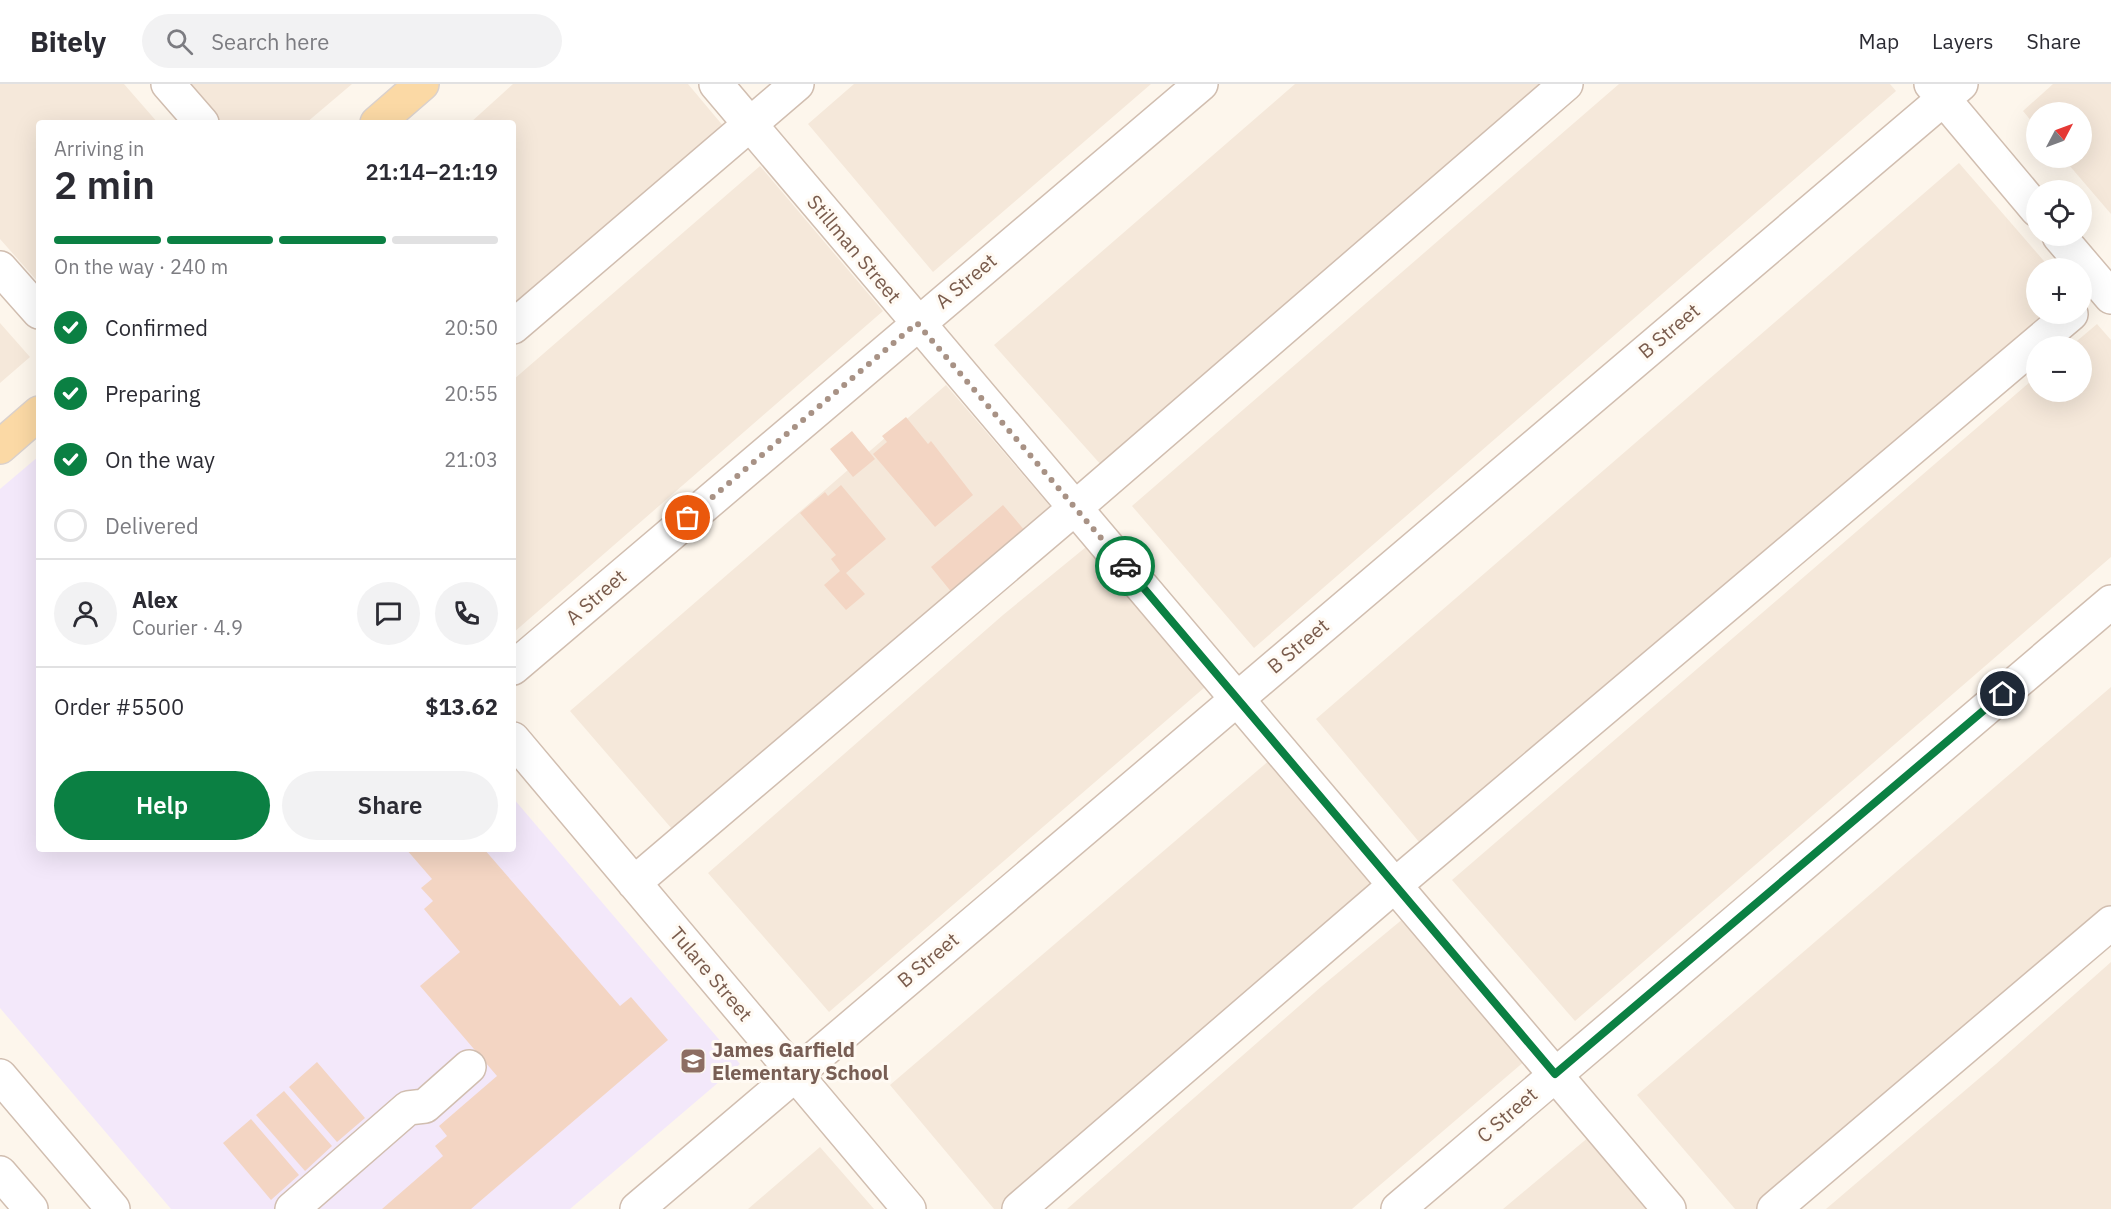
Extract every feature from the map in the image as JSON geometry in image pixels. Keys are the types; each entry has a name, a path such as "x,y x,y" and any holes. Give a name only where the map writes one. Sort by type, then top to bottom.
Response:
{"main road":[{"path":"380,120 422,84"},
{"path":"0,447 36,416"}],"street":[{"path":"168,84 199,120"},
{"name":"Stillman Street","path":"716,84 1670,1209"},
{"path":"516,324 797,84"},
{"name":"A Street","path":"516,665 1201,84"},
{"path":"634,883 1075,508 1566,84"},
{"path":"1945,89 2026,196"},
{"name":"B Street","path":"637,1209 1237,698 1945,89"},
{"path":"2067,246 2102,292"},
{"path":"0,268 36,309"},
{"path":"1020,1209 1394,886 2059,324"},
{"name":"C Street","path":"1398,1209 2111,602"},
{"name":"Tulare Street","path":"516,744 909,1209"},
{"path":"1774,1209 2111,923"},
{"path":"292,1209 408,1108 425,1106 470,1067"},
{"path":"0,1076 113,1209"},
{"path":"0,1173 31,1209"}],"shaded area":[{"path":"0,84 124,84 155,120 36,120 36,280 0,239"},
{"path":"153,84 352,84 310,120 185,120"},
{"path":"513,84 688,84 740,146 516,339 516,120 473,120"},
{"path":"854,84 1151,84 933,272 808,124"},
{"path":"1295,84 1579,84 1119,485 994,345"},
{"path":"1619,84 1890,84 1896,91 1254,648 1132,506"},
{"path":"2053,84 2111,84 2111,214 2092,192 2092,180 2082,180 2072,168 2092,168 2092,102 2033,102"},
{"path":"1959,163 2026,240 2026,246 2031,246 2041,258 2026,258 2026,324 2057,324 2044,336 2026,336 2026,351 1435,861 1316,719"},
{"path":"760,166 883,311 516,630 516,377"},
{"path":"0,323 30,357 0,383"},
{"path":"2097,324 2111,340 2111,557 1575,1021 1452,880 2026,385 2026,402 2092,402 2092,336 2083,336"},
{"path":"946,385 1066,525 691,851 570,711"},
{"path":"36,459 36,852 516,852 516,802 740,1064 570,1209 171,1209 0,1008 0,489"},
{"path":"1086,547 1205,687 829,1012 708,873 1003,615"},
{"path":"2111,687 2111,928 1785,1209 1735,1209 1637,1095"},
{"path":"1271,759 1388,899 1030,1209 994,1209 890,1085"},
{"path":"1404,918 1526,1060 1352,1209 1067,1209 1322,986"},
{"path":"2111,962 2111,1209 1826,1209 1996,1064"},
{"path":"1590,1136 1652,1209 1503,1209"},
{"path":"820,1147 874,1209 748,1209"}],"building":[{"path":"906,417 928,444 931,441 973,495 935,527 873,454 887,442 882,436"},
{"path":"852,431 875,459 853,477 830,449"},
{"path":"841,485 886,539 846,573 865,594 846,610 824,585 840,571 831,559 836,555 800,513 825,492 828,496"},
{"path":"1003,505 1026,532 953,594 931,567"},
{"path":"409,852 487,852 620,1006 631,997 668,1040 471,1209 382,1209 443,1156 435,1146 447,1136 439,1126 497,1076 420,986 460,952 424,909 433,901 421,888 432,879"},
{"path":"317,1062 365,1118 337,1142 289,1087"},
{"path":"284,1091 332,1146 305,1171 256,1115"},
{"path":"251,1119 299,1175 271,1200 223,1143"}],"way so far":[{"path":"688,518 917,323 1125,566"}],"place":[{"name":"James Garfield Elementary School","path":"693,1061"}],"route":[{"path":"1125,566 1555,1074 2003,694"}]}
